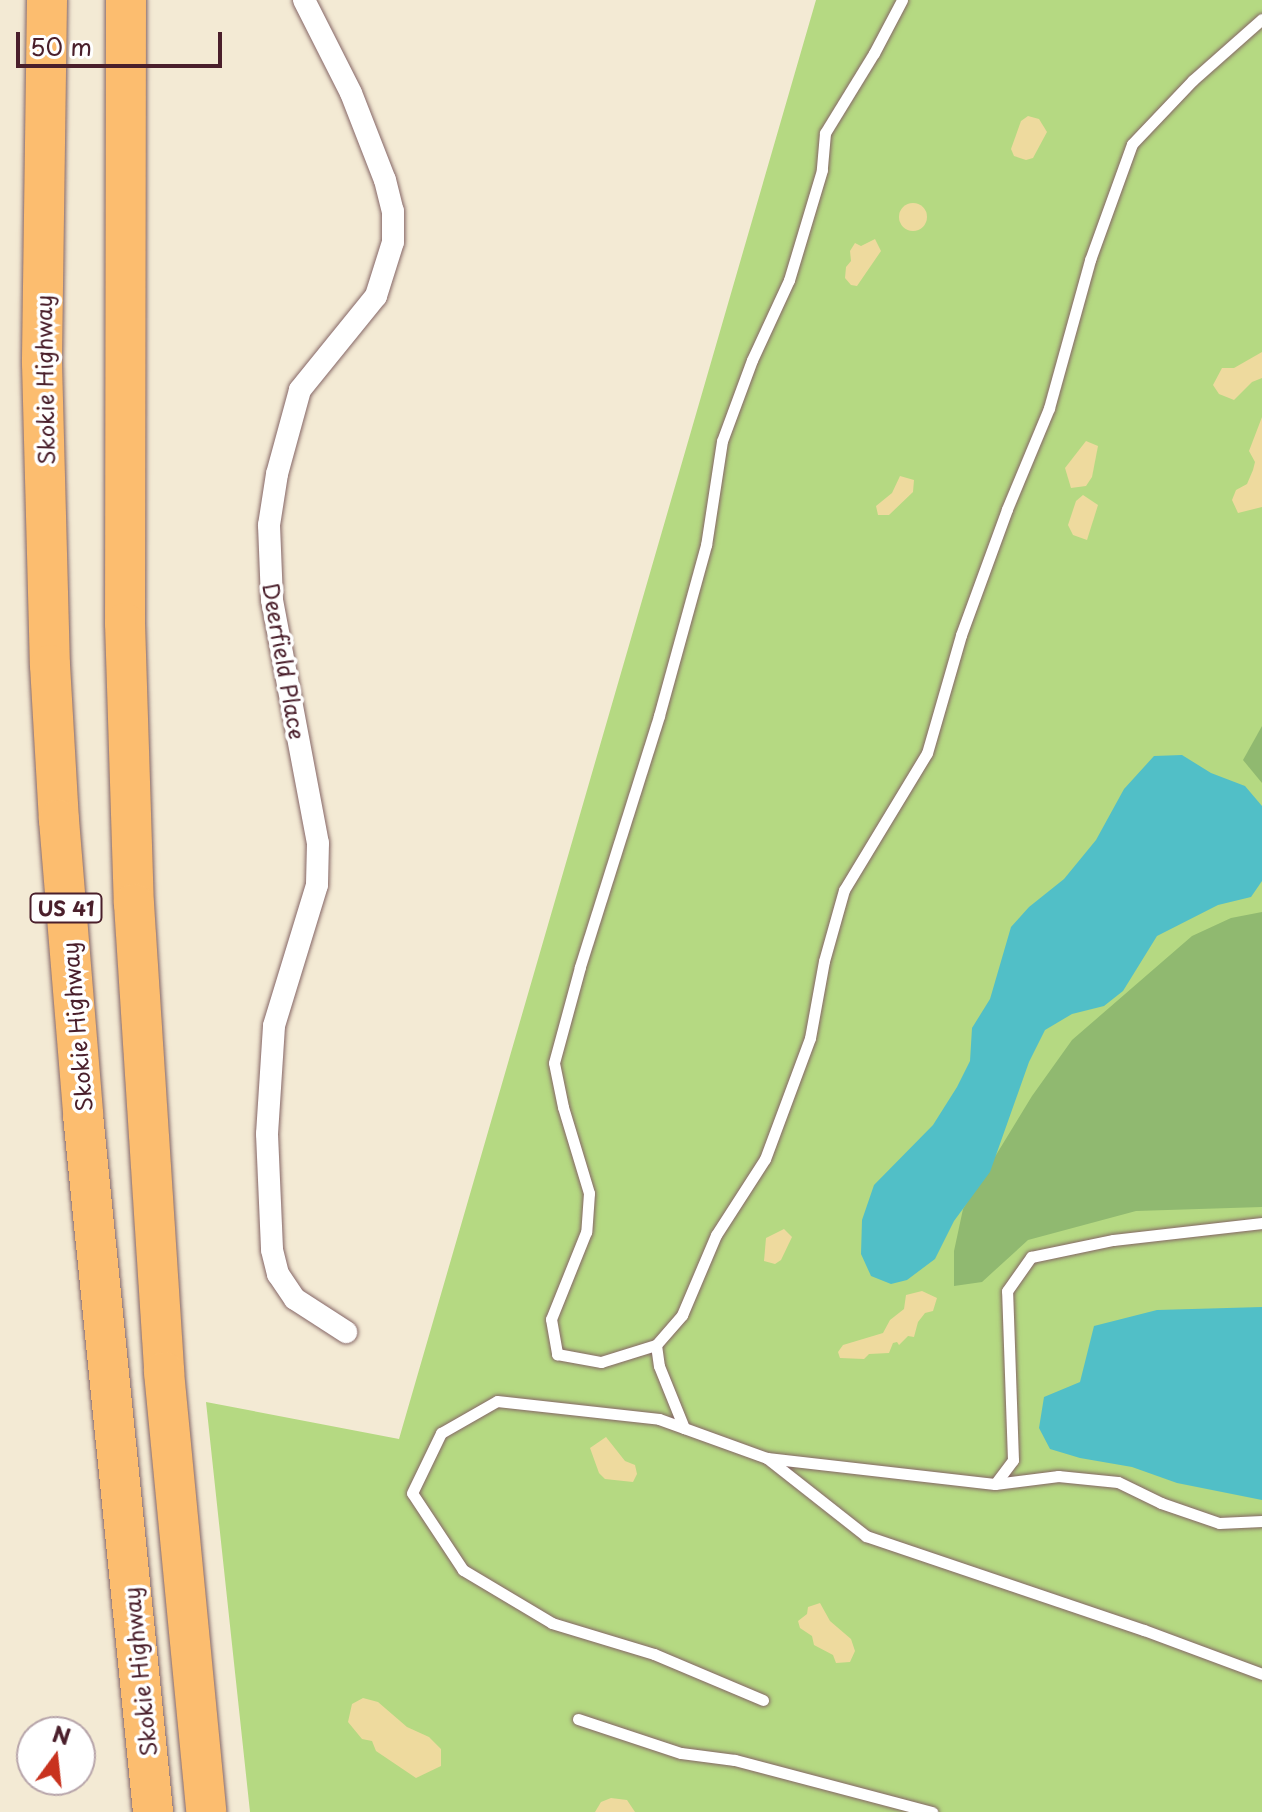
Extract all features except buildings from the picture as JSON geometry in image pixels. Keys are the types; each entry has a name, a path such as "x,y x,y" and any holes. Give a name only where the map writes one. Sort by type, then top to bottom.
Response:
{"highway":[{"name":"Skokie Highway","path":"47,0 42,363 50,665 59,820 83,1115 153,1812"},
{"name":"US 41","path":"126,0 124,607 134,904 164,1372 206,1812"}],"street":[{"name":"Deerfield Place","path":"304,0 351,93 385,180 393,211 393,242 376,296 300,390 277,474 269,525 272,600 318,843 317,885 274,1026 267,1134 272,1250 278,1274 295,1299 346,1332"}],"lane":[{"path":"902,0 825,133 822,170 789,280 752,360 722,441 702,559 659,716 580,967 554,1063 563,1107 589,1193 586,1232 551,1319 557,1354 601,1362 656,1345 682,1315 716,1235 765,1159 810,1038 824,961 844,890 927,753 961,635 1007,509 1049,408 1090,260 1132,144 1193,80 1262,19"},
{"path":"995,1484 1013,1460 1007,1291 1031,1257 1113,1240 1262,1223"},
{"path":"656,1345 659,1366 684,1428"},
{"path":"763,1700 654,1654 552,1623 463,1570 412,1493 441,1433 497,1401 659,1419 767,1458 995,1484 1058,1476 1118,1482 1161,1503 1219,1523 1262,1521"},
{"path":"767,1458 866,1536 1144,1630 1262,1674"},
{"path":"578,1719 681,1753 735,1760 932,1812"}],"green space":[{"path":"816,0 1262,0 1262,1812 250,1812 206,1402 399,1439"},
{"path":"1262,726 1262,783 1243,760"},
{"path":"1262,912 1262,1207 1136,1211 1028,1240 982,1282 954,1286 954,1251 963,1209 1032,1096 1072,1040 1192,936 1231,918"}],"sand":[{"path":"1028,116 1039,119 1047,132 1033,158 1026,160 1014,156 1011,149 1021,121"},
{"path":"913,203 923,207 927,217 923,227 913,231 903,227 899,217 903,207"},
{"path":"875,239 881,251 857,286 851,285 845,278 846,267 851,261 850,251 855,243 861,246"},
{"path":"1262,352 1262,378 1252,382 1234,400 1219,394 1213,385 1222,368 1234,368"},
{"path":"1262,417 1262,507 1238,513 1232,500 1236,490 1247,484 1253,470 1255,462 1249,451"},
{"path":"1086,441 1098,446 1092,477 1086,486 1071,488 1065,468"},
{"path":"900,476 914,480 913,492 889,515 878,515 876,506 892,493"},
{"path":"1083,495 1098,505 1087,540 1073,535 1068,525 1076,501"},
{"path":"784,1229 792,1237 781,1260 775,1264 764,1261 766,1238"},
{"path":"922,1291 937,1298 933,1311 925,1313 918,1322 914,1337 908,1336 899,1345 893,1343 889,1353 869,1354 864,1359 840,1358 838,1352 843,1345 883,1333 890,1320 904,1309 906,1295"},
{"path":"606,1437 625,1461 635,1465 637,1474 633,1482 605,1479 599,1473 590,1448"},
{"path":"820,1603 830,1621 851,1639 855,1651 850,1662 836,1663 833,1655 814,1645 812,1636 800,1628 798,1621 807,1614 808,1607"},
{"path":"363,1698 378,1702 407,1727 429,1737 441,1749 441,1766 416,1778 376,1751 372,1741 362,1739 348,1722 352,1704"},
{"path":"611,1798 627,1800 635,1812 595,1812 601,1802"}],"water":[{"path":"1182,755 1211,773 1245,786 1262,806 1262,881 1251,897 1218,905 1157,936 1123,991 1104,1006 1072,1014 1045,1030 1029,1062 990,1172 954,1221 935,1259 907,1280 891,1284 871,1276 861,1254 862,1220 874,1185 933,1125 957,1087 970,1061 972,1028 990,999 1011,927 1029,907 1064,879 1096,840 1124,789 1154,756"},
{"path":"1262,1307 1262,1500 1177,1483 1132,1467 1050,1449 1039,1428 1044,1397 1080,1382 1094,1326 1157,1310"}]}
